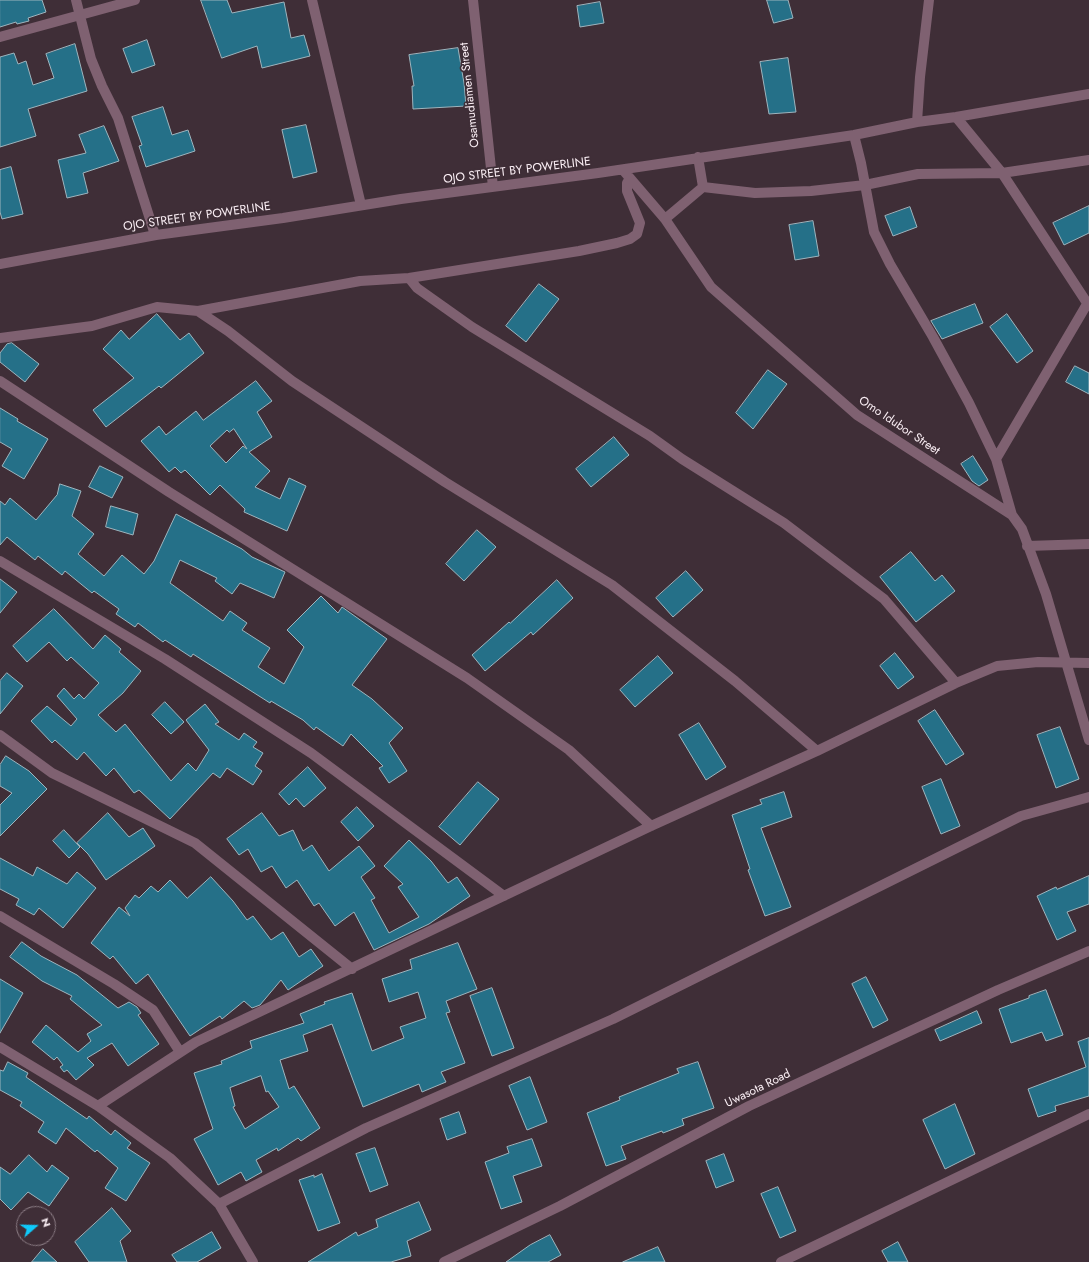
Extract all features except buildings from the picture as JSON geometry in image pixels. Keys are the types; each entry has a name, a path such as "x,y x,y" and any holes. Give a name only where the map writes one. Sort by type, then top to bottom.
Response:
{"street":[{"path":"76,0 91,59 102,86 118,118 155,235"},
{"path":"0,37 135,0"},
{"path":"312,0 361,205"},
{"name":"Osamudiamen Street","path":"474,0 493,188"},
{"path":"917,122 928,0"},
{"name":"OJO STREET BY POWERLINE","path":"0,264 155,235 361,205 622,170 698,157 854,135 917,122 1088,97"},
{"path":"956,117 1002,173 1088,305 996,459"},
{"path":"854,135 874,232 890,264 933,337 969,403 996,459 1012,515"},
{"path":"698,157 703,187"},
{"path":"666,219 703,187 755,193 811,191 865,185 918,174 1002,173 1089,160"},
{"name":"Omo Idubor Street","path":"622,170 666,219 711,287 857,415 1012,515 1022,530 1046,594 1089,740"},
{"path":"0,338 92,326 157,307 198,311 360,281 409,278 580,251 630,239 636,234 640,222 627,191 627,183 630,178"},
{"path":"409,278 417,288 472,326 650,436 682,459 784,523 884,599 956,683"},
{"path":"198,311 292,381 444,482 612,585 735,681 817,750"},
{"path":"0,381 169,492 467,678 569,750 651,826"},
{"path":"1027,546 1089,544"},
{"path":"0,560 165,659 311,753 504,896"},
{"path":"98,1106 196,1042 651,826 817,750 956,683 997,666 1066,661 1089,663"},
{"path":"0,735 52,773 195,843 352,969"},
{"path":"219,1204 366,1128 613,1019 1021,816 1089,797"},
{"path":"0,916 114,984 153,1010 180,1052"},
{"name":"Uwasota Road","path":"444,1262 560,1206 749,1106 998,990 1089,951"},
{"path":"0,1047 98,1106 170,1158 219,1204 253,1262"},
{"path":"781,1262 1089,1114"}]}
